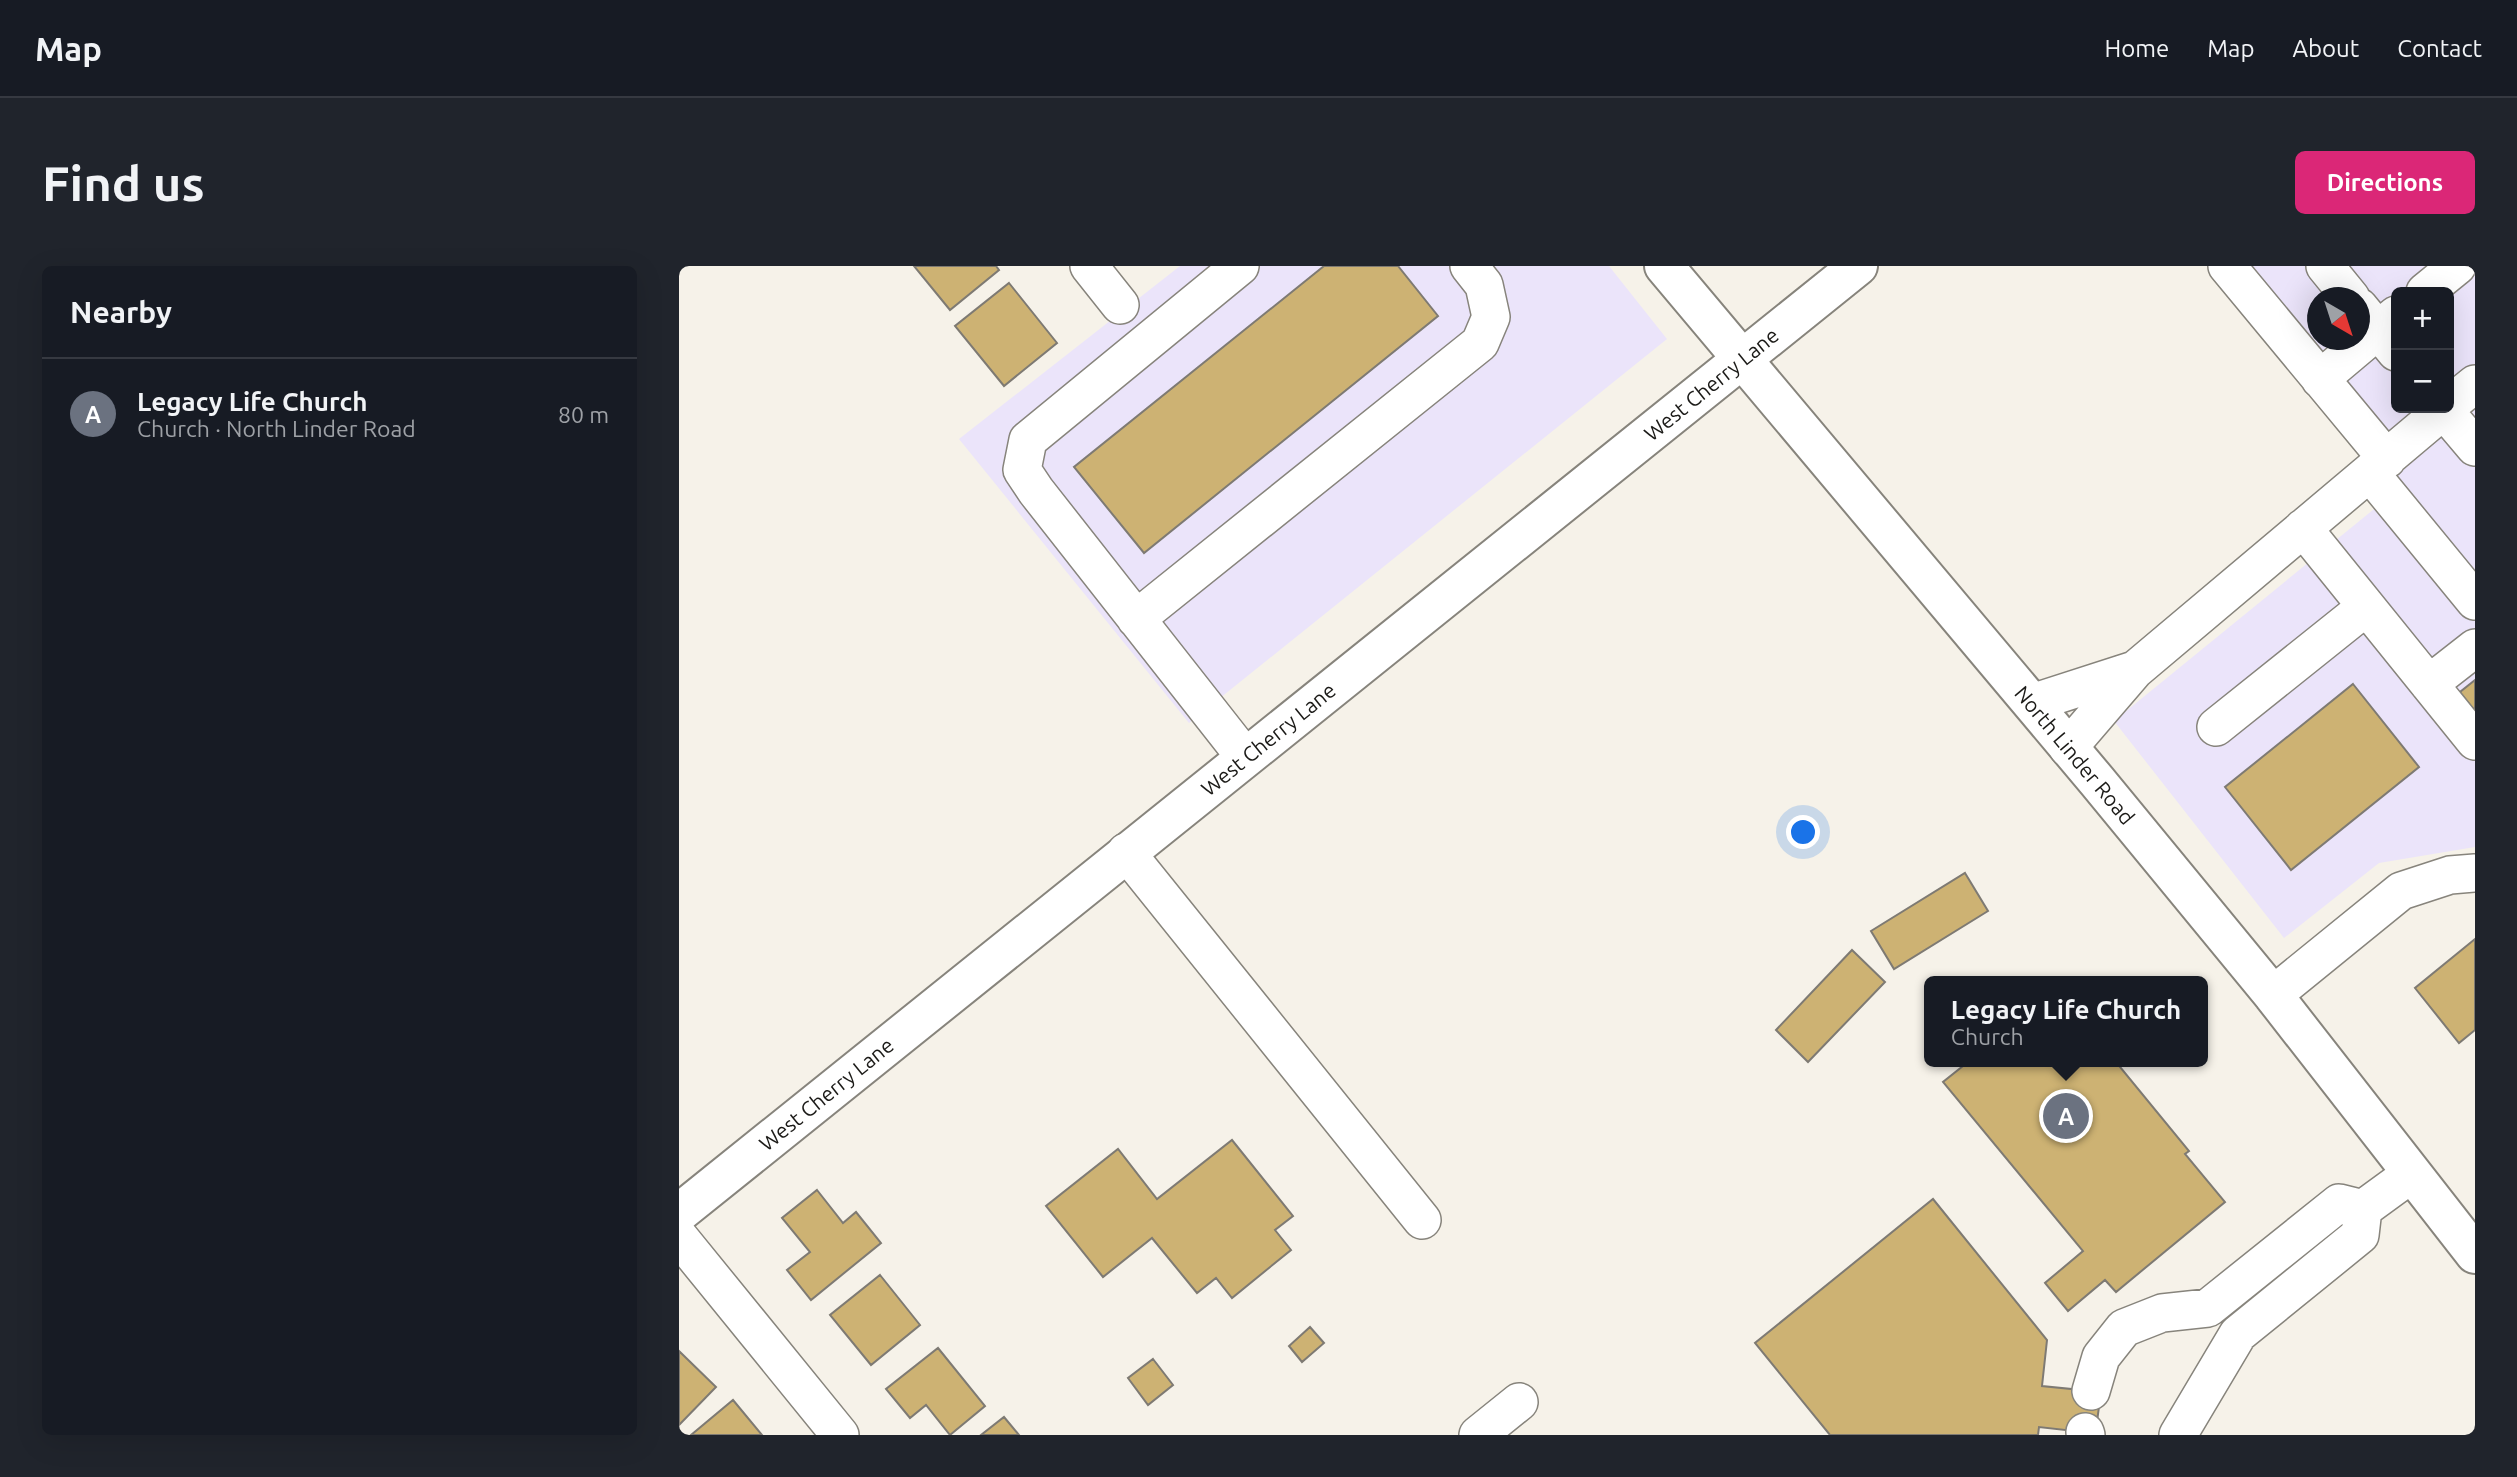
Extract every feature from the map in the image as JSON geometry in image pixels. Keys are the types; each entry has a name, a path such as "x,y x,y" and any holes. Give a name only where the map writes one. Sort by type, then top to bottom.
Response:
{"main road":[{"name":"North Linder Road","path":"1664,266 1744,358 2273,995 2475,1254"},
{"name":"West Cherry Lane","path":"679,1213 1858,266"}],"street":[{"path":"1089,266 1120,305"},
{"path":"1240,266 1028,440 1023,470 1036,491 1245,757"},
{"path":"1136,619 1480,343 1491,317 1484,285 1469,266"},
{"path":"2227,266 2320,379 2378,466 2475,601"},
{"path":"2325,266 2342,287"},
{"path":"2431,287 2457,266"},
{"path":"2320,379 2383,326"},
{"path":"2454,400 2475,384"},
{"path":"2068,748 2135,670 2438,413"},
{"path":"2450,413 2475,447"},
{"path":"2303,528 2475,741"},
{"path":"2216,727 2366,607"},
{"path":"2429,684 2475,648"},
{"path":"2032,704 2135,670"},
{"path":"1126,852 1422,1220"},
{"path":"2273,995 2401,891 2450,876 2475,873"},
{"path":"2178,1435 2238,1335 2360,1235 2363,1209 2411,1174"},
{"path":"2091,1391 2101,1357 2124,1328 2162,1313 2208,1308 2339,1203 2363,1209"},
{"path":"679,1237 840,1435"},
{"path":"1478,1435 1519,1402"}],"shaded area":[{"path":"1180,266 1609,266 1667,339 1189,723 959,439"},
{"path":"2213,266 2475,266 2475,847 2379,863 2284,938 2114,721 2395,492"}],"building":[{"path":"914,266 996,266 999,270 950,310"},
{"path":"1324,266 1398,266 1438,316 1144,553 1074,467"},
{"path":"1009,283 1057,343 1004,386 955,326"},
{"path":"2475,680 2475,711 2460,692"},
{"path":"2353,684 2419,767 2291,870 2225,787"},
{"path":"1965,873 1988,911 1894,969 1871,931"},
{"path":"2475,939 2475,1030 2459,1043 2415,988"},
{"path":"1852,950 1885,982 1808,1062 1776,1030"},
{"path":"1962,1067 2120,1067 2189,1151 2185,1154 2225,1202 2116,1292 2105,1280 2068,1311 2045,1283 2083,1251 1943,1082"},
{"path":"1232,1140 1293,1216 1275,1230 1291,1250 1232,1298 1216,1278 1197,1293 1152,1238 1103,1277 1046,1206 1118,1149 1157,1199"},
{"path":"817,1190 843,1223 856,1212 881,1243 811,1300 787,1270 810,1252 782,1218"},
{"path":"1933,1199 2047,1340 2042,1386 2101,1392 2096,1429 2092,1433 2039,1427 2038,1435 1830,1435 1755,1343"},
{"path":"880,1275 920,1325 871,1365 830,1315"},
{"path":"1310,1327 1324,1343 1302,1362 1289,1346"},
{"path":"938,1348 985,1406 950,1435 926,1405 910,1418 886,1389"},
{"path":"679,1351 716,1387 679,1425"},
{"path":"1153,1359 1173,1385 1148,1405 1128,1378"},
{"path":"733,1400 762,1435 691,1435"},
{"path":"1004,1417 1019,1435 981,1435"}],"place":[{"name":"Legacy Life Church","path":"2066,1116"}]}
